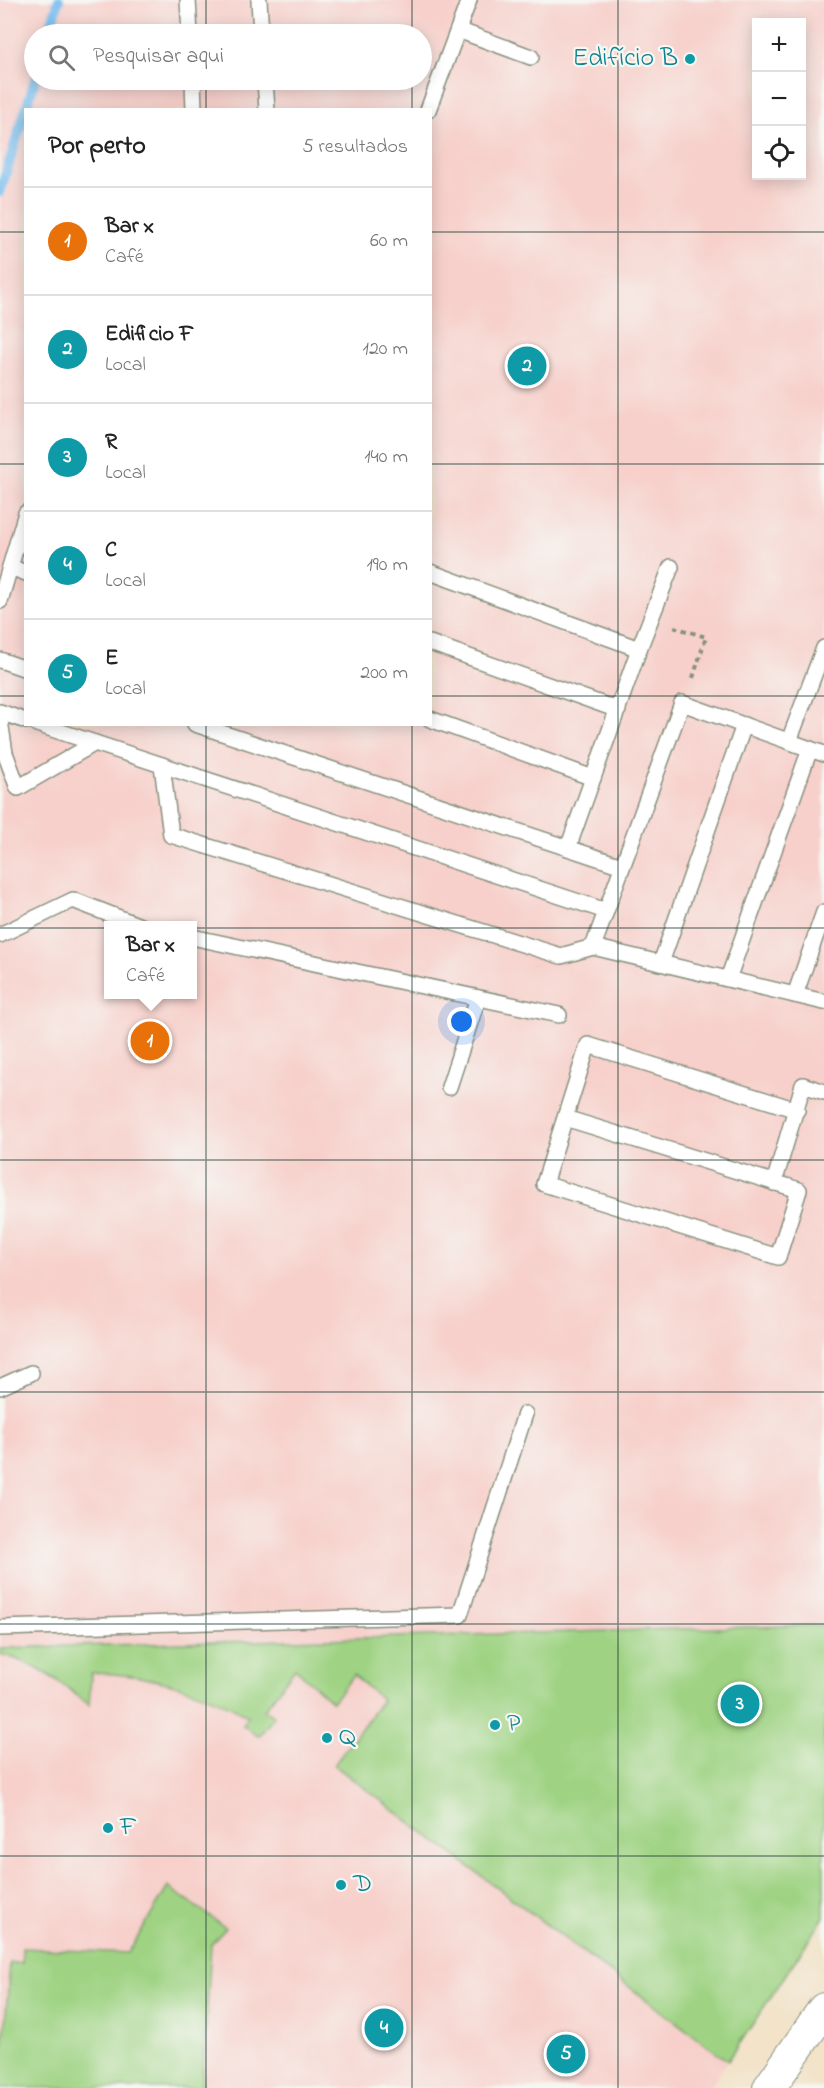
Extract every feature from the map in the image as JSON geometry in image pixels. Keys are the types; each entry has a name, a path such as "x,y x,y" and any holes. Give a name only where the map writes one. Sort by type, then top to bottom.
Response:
{"street":[{"path":"769,2088 824,2009"}],"lane":[{"path":"188,0 189,24"},
{"path":"259,0 260,24"},
{"path":"429,108 469,0"},
{"path":"458,30 531,57"},
{"path":"193,90 194,108"},
{"path":"266,90 267,108"},
{"path":"0,600 24,520"},
{"path":"10,567 24,572"},
{"path":"568,848 639,649 671,567"},
{"path":"432,573 639,649"},
{"path":"432,644 618,710"},
{"path":"789,741 824,648"},
{"path":"0,660 24,668"},
{"path":"592,947 682,703 817,751 728,979"},
{"path":"0,712 24,720"},
{"path":"432,720 593,778"},
{"path":"0,721 4,753 18,788 95,743"},
{"path":"661,963 744,725"},
{"path":"43,726 606,911"},
{"path":"203,726 622,866"},
{"path":"162,765 171,835 561,956 592,947 824,1002"},
{"path":"0,935 73,900 127,921"},
{"path":"795,995 824,912"},
{"path":"197,938 559,1015"},
{"path":"449,1087 478,998"},
{"path":"565,1118 799,1191 778,1257 544,1184 588,1045 796,1110"},
{"path":"774,1183 803,1085 824,1092"},
{"path":"0,1387 32,1373"},
{"path":"0,1628 460,1614 525,1414"}],"path":[{"path":"681,629 706,637 692,681 703,685"}],"shaded area":[{"path":"0,0 824,0 824,1917 709,2088 0,2088"}],"green space":[{"path":"824,1625 824,1917 728,2061 334,1765 382,1700 354,1675 332,1702 295,1668 264,1710 274,1717 259,1736 243,1725 248,1716 212,1698 172,1684 131,1676 91,1673 89,1705 47,1674 0,1654 0,1648"},
{"path":"168,1887 226,1928 211,1944 202,2088 0,2088 10,1963 22,1963 22,1948 128,1953"}],"waterway":[{"path":"51,24 59,0"},
{"path":"26,108 32,90"},
{"path":"0,192 24,115"}],"place":[{"name":"Edifício B","path":"690,59"},
{"name":"Edificio F","path":"527,366"},
{"name":"Bar x","path":"150,1041"},
{"name":"R","path":"740,1704"},
{"name":"P","path":"495,1725"},
{"name":"Q","path":"327,1738"},
{"name":"F","path":"108,1828"},
{"name":"D","path":"341,1885"},
{"name":"C","path":"384,2028"},
{"name":"E","path":"566,2054"}]}
